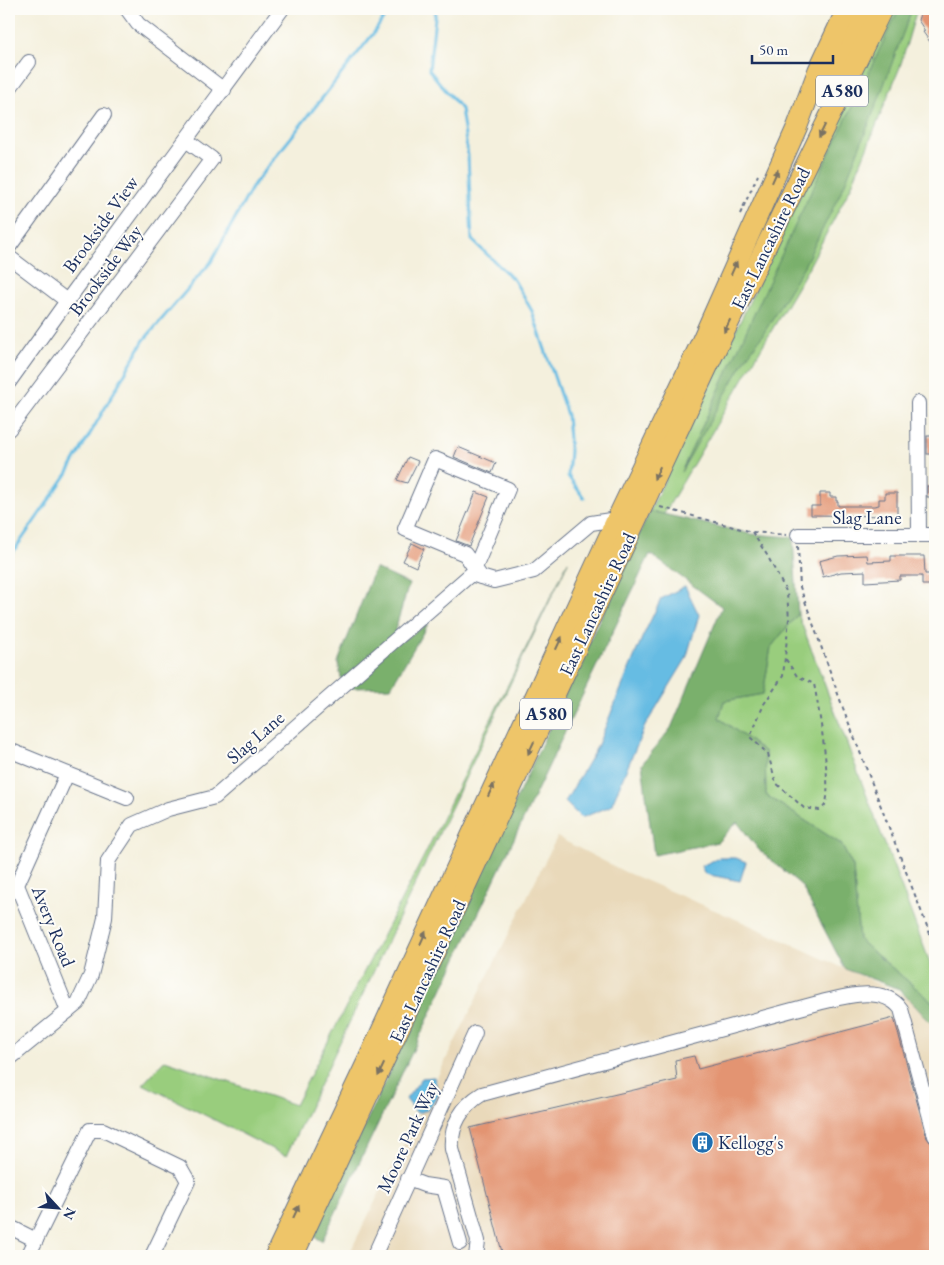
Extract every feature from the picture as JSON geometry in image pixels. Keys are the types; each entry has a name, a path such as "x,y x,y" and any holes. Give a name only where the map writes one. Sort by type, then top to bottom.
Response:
{"highway":[{"name":"East Lancashire Road","path":"293,1256 630,510 700,344 797,127 818,71 847,9"},
{"path":"797,127 830,76 864,9"},
{"name":"East Lancashire Road","path":"275,1256 630,510 712,357 882,9"}],"street":[{"path":"127,9 138,24 224,90"},
{"name":"Brookside View","path":"9,382 282,9"},
{"path":"9,89 29,62"},
{"path":"9,247 104,115"},
{"name":"Brookside Way","path":"9,429 212,159 186,140"},
{"path":"9,257 67,301"},
{"path":"918,403 918,535"},
{"path":"435,460 508,489 478,573 465,554 405,529 435,460"},
{"name":"Slag Lane","path":"9,1059 78,1003 92,975 105,918 108,861 132,826 168,809 215,797 471,574 478,573 494,581 534,571 591,523 630,510"},
{"name":"Slag Lane","path":"798,536 935,534"},
{"path":"9,750 126,798"},
{"name":"Avery Road","path":"67,774 17,885 68,1011"},
{"path":"476,1256 478,1241 451,1140 459,1118 474,1099 482,1094 822,1002 843,997 872,995 890,999 897,1003 901,1009 935,1136"},
{"name":"Moore Park Way","path":"374,1256 475,1033"},
{"path":"28,1256 90,1130 103,1130 180,1167 188,1181 152,1256"},
{"path":"408,1179 424,1185 444,1188 460,1243"},
{"path":"9,1228 36,1240"}],"path":[{"path":"630,510 752,532 798,536 800,587 843,708 935,947"},
{"path":"752,532 768,555 787,593 789,619 784,658 783,676 764,704 750,737 768,754 776,783 804,808 819,810 825,805 828,788 820,713 814,684 797,676 784,658"}],"shaded area":[{"path":"557,837 625,872 745,923 935,1010 935,1256 348,1256"}],"green space":[{"path":"892,9 917,9 900,67 851,187 806,272 664,514 650,511 861,67"},
{"path":"899,9 912,9 843,188 804,266 762,336 746,358 681,472 799,217"},
{"path":"650,511 751,534 793,537 798,614 771,647 763,694 724,701 719,718 765,752 766,795 841,844 853,867 859,940 935,1004 935,1032 934,1026 899,989 845,969 801,885 759,850 737,822 718,842 654,855 642,764 671,728 722,607 650,554 322,1241 313,1236"},
{"path":"568,562 286,1156 143,1084 165,1060 295,1105 424,856"},
{"path":"375,568 409,584 395,630 404,639 428,624 391,687 353,688 341,678 338,662"},
{"path":"798,614 935,976 935,1004 859,940 853,867 841,844 766,795 765,752 719,718 724,701 763,694 771,647"}],"water":[{"path":"685,586 699,615 686,659 645,726 611,806 581,818 565,802 597,747 642,638 661,599"},
{"path":"719,858 736,858 746,862 740,881 705,874 701,866"},
{"path":"434,1077 439,1094 428,1110 417,1113 406,1099 422,1078"}],"building":[{"path":"916,9 935,9 935,49 923,32 925,31 918,20 920,14"},
{"path":"927,436 935,436 935,454 927,454"},
{"path":"458,447 496,463 492,473 454,457"},
{"path":"408,457 418,461 407,483 397,480"},
{"path":"927,486 935,486 935,497 927,497"},
{"path":"476,492 489,497 469,546 456,541"},
{"path":"820,493 830,493 830,497 836,497 838,506 874,506 879,505 879,499 885,499 885,493 897,493 897,516 811,515 811,506 820,506"},
{"path":"412,543 424,549 416,567 403,561"},
{"path":"867,555 868,562 891,561 891,556 924,556 925,574 931,574 931,585 922,585 922,576 900,576 900,580 865,582 865,571 841,572 823,577 819,561 838,556"},
{"name":"Kellogg's","path":"894,1018 927,1138 932,1144 935,1157 935,1256 503,1256 470,1128 677,1080 675,1060 694,1056 698,1069"}],"waterway":[{"path":"9,558 67,474 144,340 211,262 254,184 373,34 390,9"},
{"path":"436,9 429,70 461,109 468,156 472,240 514,280 532,311 567,415 570,451 568,476 584,498"}],"place":[{"name":"Kellogg's","path":"702,1142"}]}
